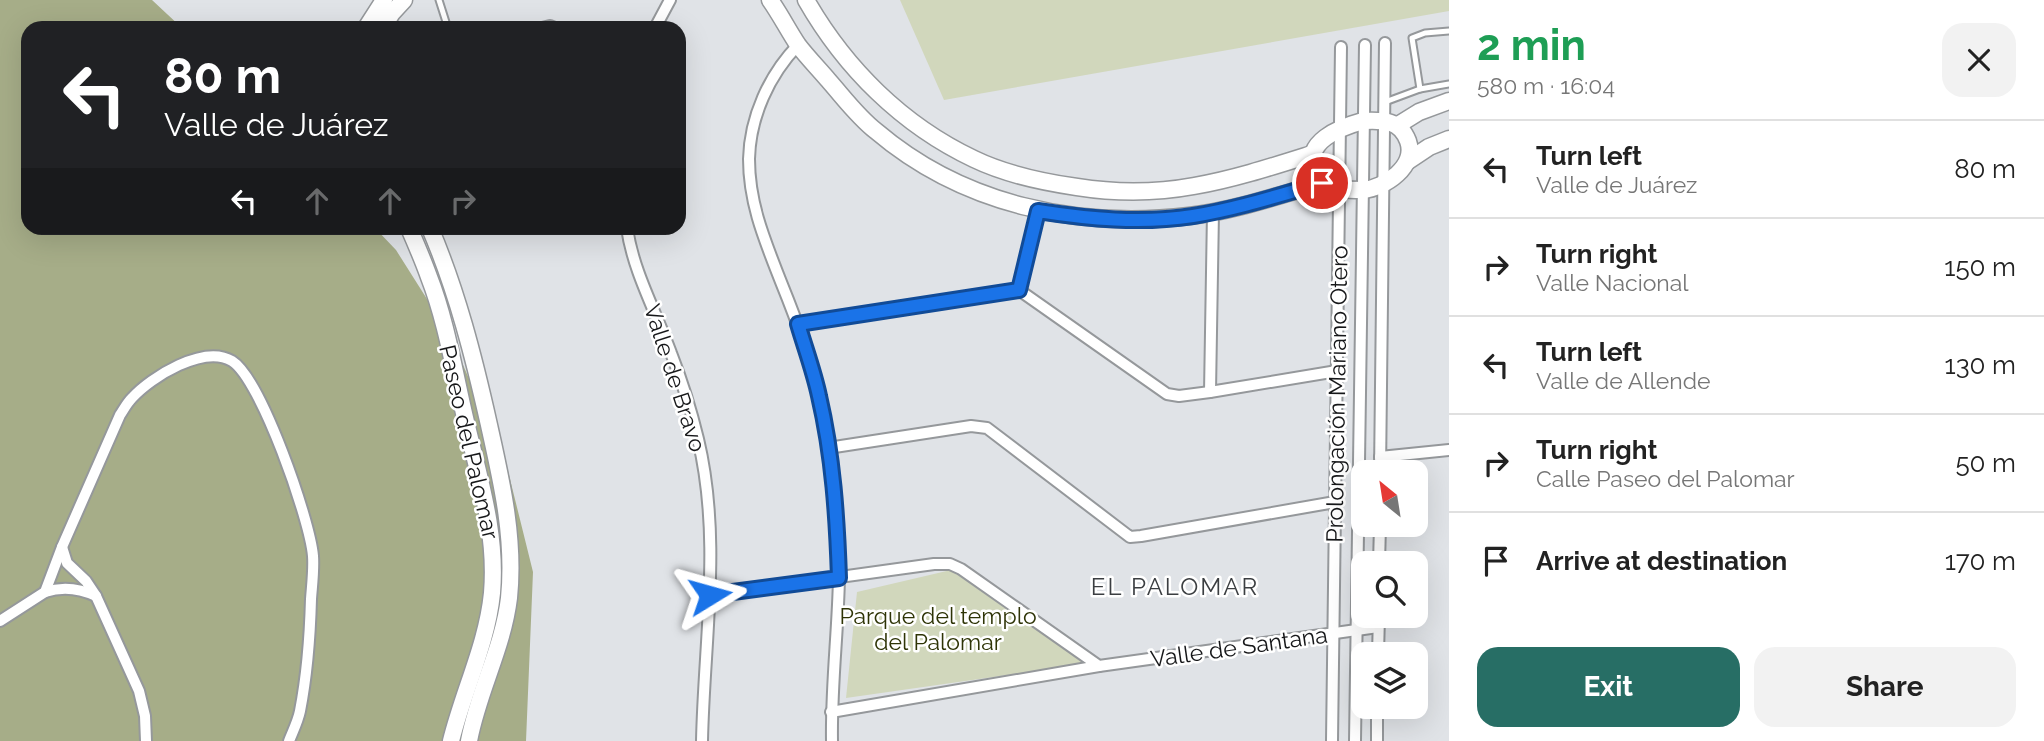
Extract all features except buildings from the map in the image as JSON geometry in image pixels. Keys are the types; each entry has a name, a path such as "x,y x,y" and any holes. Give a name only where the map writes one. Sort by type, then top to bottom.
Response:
{"street":[{"path":"370,21 384,0"},
{"path":"387,21 404,0"},
{"path":"659,21 670,0"},
{"path":"769,0 798,45 876,132 919,162 962,186 1038,211 1094,219 1146,220 1213,212 1322,183 1339,189 1363,190 1384,184 1408,161 1429,147 1449,139"},
{"path":"806,0 828,36 861,77 895,109 937,139 976,160 1053,183 1104,191 1193,187 1312,154 1325,138 1363,121 1391,123 1449,101"},
{"name":"Prolongación Mariano Otero","path":"1380,457 1384,184 1391,123 1385,102 1385,43"},
{"path":"798,45 776,72 763,96 749,156 754,206 760,229 798,324 819,395 828,447 837,512 839,578 831,712 832,741"},
{"name":"Prolongación Mariano Otero","path":"1355,741 1364,45"},
{"name":"Prolongación Mariano Otero","path":"1332,741 1342,47"},
{"path":"1419,112 1412,128 1412,136 1417,143 1429,147"},
{"path":"1391,123 1405,131 1411,153 1408,161"},
{"path":"1312,154 1313,169 1322,183"},
{"path":"1019,290 1038,211"},
{"path":"1210,392 1213,212"},
{"name":"Paseo del Palomar","path":"412,235 430,278 489,518 494,553 492,595 481,642 480,672 469,741"},
{"name":"Paseo del Palomar","path":"433,235 462,313 479,379 509,522 509,598 500,642 480,672 451,741"},
{"name":"Valle de Bravo","path":"628,235 682,385 699,441 711,526 702,741"},
{"path":"798,324 1019,290 1167,394 1179,396 1210,392 1337,371"},
{"path":"45,592 120,415 131,399 162,374 192,360 218,356 230,360 252,384 279,445 301,506 313,556 310,634 302,700 289,741"},
{"path":"457,386 479,379"},
{"path":"828,447 971,426 987,428 1130,537 1335,502"},
{"path":"1380,457 1449,450"},
{"path":"62,547 67,563 86,581 96,596 139,691 145,716 146,741"},
{"path":"710,595 950,564 1099,666"},
{"path":"0,621 45,592 56,588 82,590 96,596"},
{"name":"Valle de Santana","path":"831,712 1099,666 1363,628"},
{"path":"1377,719 1377,741"}],"lane":[{"path":"439,0 446,21"},
{"path":"1420,89 1412,38 1425,33 1449,32"},
{"path":"1385,102 1420,89 1449,84"}],"green space":[{"path":"0,0 152,0 174,21 21,21 21,235 382,235 396,250 451,337 507,467 533,572 526,741 0,741"},
{"path":"900,0 1449,0 1449,11 944,100"},
{"name":"Parque del templo del Palomar","path":"951,570 1085,664 846,698 857,592"}],"district":[{"name":"EL PALOMAR","path":"1175,587"}],"route":[{"path":"710,595 839,578 837,512 828,447 819,395 798,324 1019,290 1038,211 1094,219 1146,220 1190,216 1255,202 1322,183"}]}
